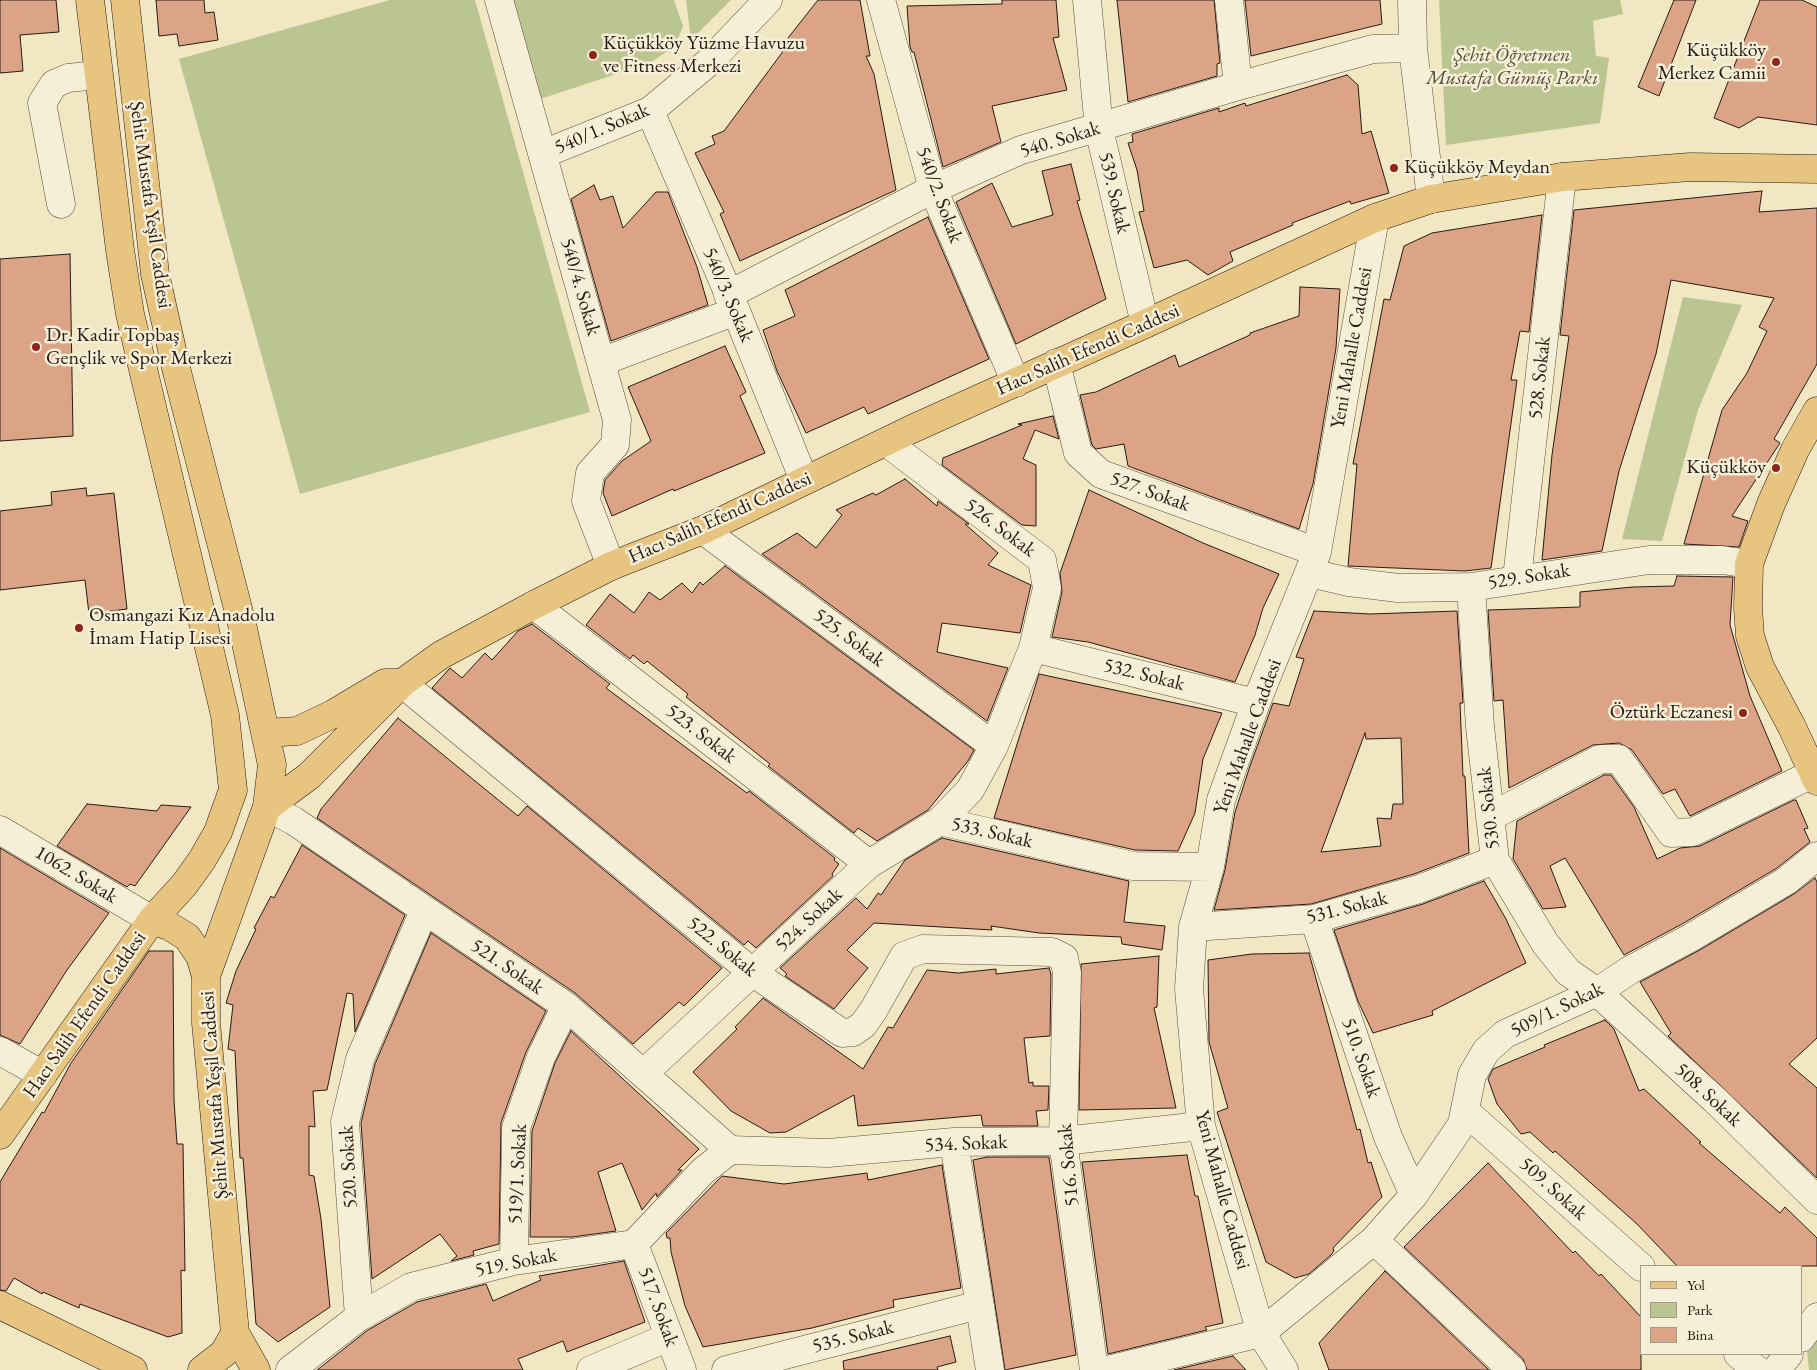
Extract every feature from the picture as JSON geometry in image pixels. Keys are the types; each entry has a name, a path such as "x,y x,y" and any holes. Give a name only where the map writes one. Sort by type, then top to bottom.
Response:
{"main road":[{"name":"Şehit Mustafa Yeşil Caddesi","path":"90,0 98,76 130,314 225,715 232,772 233,790 218,832 184,885 152,920"},
{"name":"Şehit Mustafa Yeşil Caddesi","path":"125,0 154,274 177,372 242,624 272,765 267,807 206,976 206,1023 236,1333 256,1370"},
{"name":"Hacı Salih Efendi Caddesi","path":"267,807 309,776 402,683 441,655 534,604 611,566 703,530 804,480 1056,363 1375,218 1431,199 1562,177 1690,167 1817,169"},
{"path":"1815,778 1792,727 1760,667 1750,636 1748,608 1749,564 1775,495 1817,411"},
{"path":"266,733 298,731 333,714 385,683 402,683"},
{"path":"152,920 169,926 187,937 200,956 206,976"},
{"name":"Hacı Salih Efendi Caddesi","path":"0,1135 152,920"},
{"path":"0,1306 133,1370"},
{"path":"202,1370 224,1353 236,1333"}],"street":[{"name":"540/4. Sokak","path":"499,0 616,420 614,445 590,473 586,501 611,566"},
{"name":"540/1. Sokak","path":"543,154 650,111 710,61 768,0"},
{"name":"540/2. Sokak","path":"881,0 933,189 1016,383"},
{"name":"539. Sokak","path":"1087,0 1099,129 1145,324"},
{"path":"1229,0 1238,86"},
{"path":"1412,0 1413,48 1431,199"},
{"name":"540. Sokak","path":"601,362 732,303 933,189 1021,150 1099,129 1238,86 1373,49 1413,48"},
{"path":"61,204 42,103 54,84 68,78 98,76"},
{"name":"540/3. Sokak","path":"650,111 732,303 804,480"},
{"name":"528. Sokak","path":"1517,578 1562,177"},
{"name":"Yeni Mahalle Caddesi","path":"1284,1370 1261,1333 1201,1126 1189,990 1193,927 1210,867 1221,800 1256,702 1314,562 1375,218"},
{"name":"527. Sokak","path":"1056,363 1078,453 1101,474 1314,562"},
{"name":"526. Sokak","path":"886,442 1042,560 1047,588 1033,648"},
{"name":"525. Sokak","path":"703,530 994,746"},
{"name":"529. Sokak","path":"1314,562 1349,582 1398,588 1471,587 1517,578 1649,560 1722,560 1749,564"},
{"name":"530. Sokak","path":"1471,587 1480,726 1495,860 1545,943 1568,972 1598,992"},
{"name":"523. Sokak","path":"534,604 869,864"},
{"name":"532. Sokak","path":"1033,648 1256,702"},
{"name":"533. Sokak","path":"940,822 970,790 994,746 1033,648"},
{"name":"522. Sokak","path":"402,683 752,972 842,1033 853,1032 863,1025 904,956 923,949 1052,952 1064,958"},
{"path":"1490,817 1600,759 1619,759 1671,833 1693,832 1815,778"},
{"name":"521. Sokak","path":"267,807 294,821 566,1006 730,1150"},
{"name":"533. Sokak","path":"940,822 1132,866 1210,867"},
{"name":"524. Sokak","path":"644,1073 869,864 940,822"},
{"name":"1062. Sokak","path":"0,830 152,920"},
{"name":"509/1. Sokak","path":"1261,1333 1374,1240 1414,1195 1462,1124 1472,1075 1486,1051 1505,1034 1598,992 1630,970 1690,938 1786,881 1817,856"},
{"name":"531. Sokak","path":"1193,927 1314,919 1419,890 1495,860"},
{"name":"520. Sokak","path":"359,1317 345,1122 360,1060 424,910"},
{"name":"510. Sokak","path":"1314,919 1388,1137 1414,1195"},
{"name":"516. Sokak","path":"1064,958 1067,973 1063,1141 1094,1370"},
{"name":"508. Sokak","path":"1598,992 1715,1100 1817,1200"},
{"name":"519/1. Sokak","path":"514,1261 516,1128 541,1057 566,1006"},
{"path":"0,1051 43,1075"},
{"name":"509. Sokak","path":"1465,1111 1640,1266"},
{"name":"534. Sokak","path":"730,1150 828,1153 954,1142 1063,1141 1201,1126"},
{"path":"954,1142 990,1370"},
{"path":"634,1244 703,1171 730,1150"},
{"path":"1374,1240 1512,1370"},
{"name":"519. Sokak","path":"290,1370 359,1317 411,1287 514,1261 634,1244"},
{"name":"517. Sokak","path":"634,1244 682,1370"},
{"name":"535. Sokak","path":"726,1370 979,1305"},
{"path":"1802,1337 1817,1317"},
{"path":"1107,1370 1261,1333"},
{"path":"591,1370 669,1337"},
{"path":"1739,1355 1757,1370"},
{"path":"1776,1370 1788,1355"}],"green space":[{"path":"390,0 475,0 590,412 300,494 179,59"},
{"name":"Küçükköy Yüzme Havuzu ve Fitness Merkezi","path":"507,0 674,0 683,26 675,46 650,63 537,100"},
{"path":"686,0 731,0 691,40"},
{"name":"Şehit Öğretmen Mustafa Gümüş Parkı","path":"1439,0 1620,0 1623,14 1593,21 1596,56 1609,58 1600,123 1446,145"},
{"path":"1683,297 1742,305 1698,410 1662,541 1622,539"},
{"path":"1817,1339 1817,1370 1809,1370 1807,1351"}],"building":[{"path":"0,0 56,0 59,32 20,35 23,71 0,73"},
{"path":"156,0 204,0 205,13 214,12 218,40 179,46 177,34 159,36"},
{"path":"818,0 860,0 870,56 866,56 874,74 896,190 740,261 720,214 724,212 695,153 715,144 712,136 724,131 790,42 788,38"},
{"path":"1002,0 1056,0 1059,37 1053,38 1067,90 992,106 1001,142 943,167 914,52 912,52 910,47 907,6 1002,4"},
{"path":"1117,0 1214,0 1220,63 1217,64 1217,76 1128,102"},
{"path":"1245,0 1380,0 1382,24 1251,56"},
{"path":"1674,0 1696,0 1659,96 1638,87"},
{"name":"Küçükköy Merkez Camii","path":"1760,0 1802,0 1817,7 1817,125 1758,117 1739,128 1714,118"},
{"path":"1347,75 1358,85 1362,134 1371,131 1389,193 1351,204 1350,201 1292,223 1293,225 1230,252 1233,261 1208,275 1187,260 1154,268 1139,212 1144,211 1137,170 1128,143 1133,142 1132,134 1219,108 1219,112 1245,103 1246,106"},
{"path":"1071,164 1080,200 1077,201 1106,299 1016,344 956,202 992,183 1012,227 1053,215 1042,171"},
{"path":"594,185 600,200 613,196 623,228 656,192 668,192 697,267 708,305 611,341 571,199"},
{"path":"1762,191 1759,212 1817,208 1817,364 1774,439 1780,443 1732,516 1748,521 1739,547 1684,544 1722,410 1747,373 1767,331 1759,327 1774,298 1671,280 1656,354 1619,471 1602,551 1542,560 1552,455 1569,336 1560,335 1574,210"},
{"path":"1542,215 1529,332 1520,331 1511,380 1517,380 1491,568 1465,571 1348,566 1357,464 1353,464 1384,299 1390,300 1404,246 1432,233"},
{"path":"928,217 989,359 868,414 864,407 806,433 777,371 763,330 795,316 785,290"},
{"name":"Dr. Kadir Topbaş Gençlik ve Spor Merkezi","path":"70,254 73,436 0,441 0,259"},
{"path":"1300,287 1340,289 1336,348 1313,484 1299,529 1128,466 1124,444 1096,449 1092,445 1080,395 1096,392 1175,355 1179,367 1250,335 1250,333 1299,316"},
{"path":"725,346 746,392 740,396 765,453 674,491 673,489 612,516 603,493 605,480 622,461 651,441 628,387"},
{"path":"1053,416 1059,439 1035,430 1023,459 1036,465 1036,526 1022,525 942,465 943,458 1022,425 1018,424"},
{"path":"905,479 937,506 938,501 969,524 965,524 998,553 988,565 1031,585 1020,633 942,623 937,652 1008,668 987,721 762,554 797,533 816,548 842,515 836,510 873,493 876,495"},
{"path":"86,488 87,496 114,493 127,609 89,614 85,580 0,590 0,511 52,505 51,492"},
{"path":"1089,490 1203,543 1279,574 1263,608 1255,635 1235,682 1088,642 1052,637 1062,592 1060,573"},
{"path":"725,566 974,750 968,761 928,810 877,841 858,828 854,833 768,766 770,764 686,697 688,694 647,661 644,664 633,655 630,659 586,625 610,594 634,613 649,592 660,600 682,583 692,593 700,582 703,585"},
{"path":"1677,576 1733,577 1730,625 1750,696 1782,771 1690,816 1675,789 1663,794 1632,750 1619,743 1593,745 1509,788 1503,700 1494,701 1488,610 1580,607 1580,592 1633,587 1674,586"},
{"path":"1314,611 1370,614 1457,611 1463,703 1460,703 1463,776 1465,776 1469,853 1414,874 1311,904 1214,910 1225,870 1235,812 1273,703 1289,706 1304,659 1296,657","holes":["1365,733 1366,739 1401,738 1403,804 1393,804 1391,819 1377,818 1381,846 1321,852"]},
{"path":"532,624 610,684 606,688 747,793 749,791 835,858 834,860 839,864 832,874 833,876 756,948 748,941 744,945 432,688 450,668 462,678 485,653 492,660 518,631"},
{"path":"1039,674 1222,713 1203,759 1195,813 1178,851 1135,850 994,818"},
{"path":"398,718 518,816 527,806 722,968 684,1006 679,1002 633,1044 575,993 317,818 321,809"},
{"path":"1604,775 1611,775 1634,807 1657,859 1680,848 1700,846 1794,800 1796,800 1808,828 1804,829 1810,842 1777,868 1682,924 1624,955 1565,858 1550,866 1566,907 1543,909 1513,859 1517,821"},
{"path":"87,804 157,811 161,805 191,807 135,886 130,884 127,887 57,846"},
{"path":"942,838 1129,881 1124,922 1165,926 1162,950 1122,944 1121,937 1039,933 991,926 992,930 874,923 847,950 868,968 834,1009 785,976 787,974 780,968 856,898 867,909 878,893 881,895 905,860"},
{"path":"302,845 405,915 355,1032 353,994 347,993 327,1090 313,1091 315,1127 309,1126 309,1175 314,1176 321,1219 330,1307 278,1342 256,1324 243,1158 240,1158 235,1051 228,1049 233,1005 226,1003 236,971 256,929 254,928 271,896 274,898"},
{"path":"0,848 109,913 67,970 20,1044 0,1035"},
{"path":"1815,878 1817,882 1817,1038 1789,1064 1817,1088 1817,1178 1668,1036 1671,1033 1640,982 1698,951 1794,894"},
{"path":"1484,881 1506,919 1526,963 1432,1011 1433,1015 1373,1033 1358,1001 1334,930 1423,904"},
{"path":"431,933 546,1011 526,1052 501,1123 499,1244 473,1251 474,1255 451,1261 457,1256 440,1234 372,1279 361,1123 375,1064"},
{"path":"149,951 173,951 174,1100 177,1144 183,1144 185,1271 181,1270 182,1333 168,1337 80,1304 79,1308 43,1292 42,1294 14,1278 6,1291 0,1290 0,1182 42,1112 44,1113 71,1063"},
{"path":"1309,953 1357,1130 1360,1129 1368,1163 1371,1162 1382,1197 1333,1248 1334,1251 1331,1255 1309,1274 1295,1278 1266,1262 1217,1112 1228,1108 1209,1042 1208,960 1252,954"},
{"path":"1159,956 1157,1007 1154,1008 1176,1108 1079,1110 1081,964"},
{"path":"1049,968 1051,974 1050,1036 1024,1038 1029,1083 1033,1082 1033,1086 1049,1086 1048,1110 1036,1111 1038,1126 983,1126 981,1115 858,1126 854,1095 786,1132 770,1133 731,1111 693,1072 737,1029 735,1027 763,998 863,1069 888,1027 893,1028 927,970 958,973 996,969 996,974"},
{"path":"1605,1020 1614,1029 1639,1091 1644,1089 1701,1142 1699,1143 1780,1213 1785,1207 1817,1238 1817,1266 1676,1265 1637,1224 1555,1151 1553,1153 1530,1132 1521,1134 1497,1104 1488,1079 1493,1069 1545,1047 1544,1045"},
{"path":"571,1031 699,1149 678,1170 682,1170 657,1197 656,1193 642,1210 622,1163 598,1172 616,1231 572,1237 530,1237 532,1131 555,1063"},
{"path":"1187,1155 1195,1196 1198,1196 1223,1323 1205,1327 1207,1330 1108,1354 1082,1162"},
{"path":"987,1157 1049,1157 1076,1355 1005,1370 973,1160"},
{"path":"1488,1163 1573,1253 1575,1251 1599,1276 1601,1274 1640,1316 1641,1370 1527,1370 1523,1359 1404,1247"},
{"path":"942,1165 961,1288 893,1300 894,1307 812,1328 703,1347 685,1306 671,1252 670,1238 667,1238 666,1233 722,1176 784,1184 867,1173 868,1180"},
{"path":"624,1261 645,1322 567,1352 563,1341 518,1359 523,1370 317,1370 368,1330 417,1302 486,1284 493,1301 541,1280 539,1276"},
{"path":"1385,1271 1489,1370 1329,1370 1319,1343"},
{"path":"950,1336 956,1362 937,1367 938,1370 844,1370 843,1361"},
{"path":"1233,1356 1246,1370 1174,1370"}],"place":[{"name":"Küçükköy Yüzme Havuzu ve Fitness Merkezi","path":"593,55"},
{"name":"Küçükköy Merkez Camii","path":"1776,62"},
{"name":"Küçükköy Meydan","path":"1394,168"},
{"name":"Dr. Kadir Topbaş Gençlik ve Spor Merkezi","path":"36,347"},
{"name":"Küçükköy","path":"1776,468"},
{"name":"Osmangazi Kız Anadolu İmam Hatip Lisesi","path":"79,628"},
{"name":"Öztürk Eczanesi","path":"1743,713"}]}
